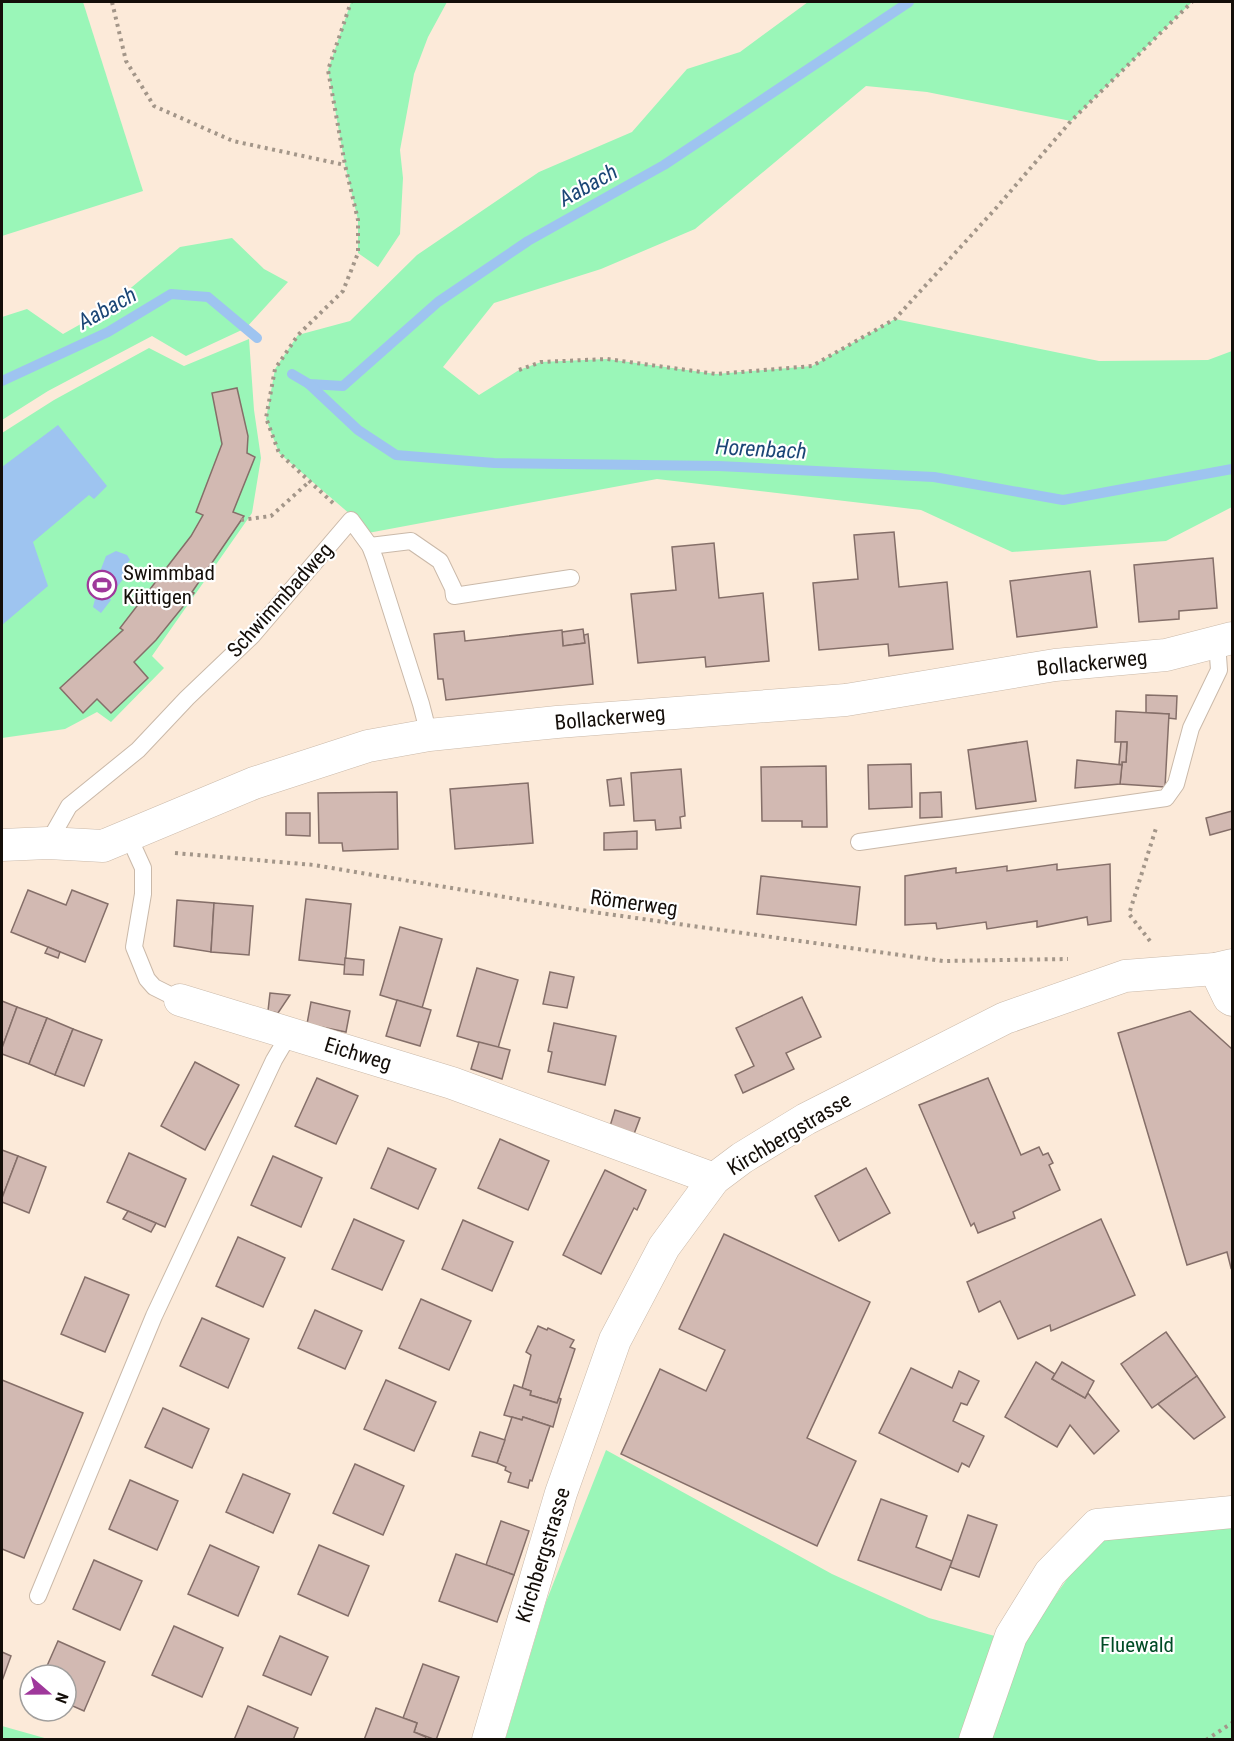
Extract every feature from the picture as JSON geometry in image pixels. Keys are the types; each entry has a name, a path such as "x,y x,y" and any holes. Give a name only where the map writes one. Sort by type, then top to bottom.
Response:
{"street":[{"name":"Bollackerweg","path":"2,845 48,843 103,846 132,843 265,780 368,746 429,735 557,722 846,700 1055,665 1166,655 1225,640"},
{"path":"1224,967 1229,998 1233,1000"},
{"name":"Kirchbergstrasse","path":"488,1740 561,1493 615,1340 664,1247 714,1179 742,1158 806,1119 1005,1018 1125,976 1224,967"},
{"name":"Eichweg","path":"180,1000 452,1083 714,1179"},
{"path":"975,1740 1011,1636 1050,1573 1097,1525 1233,1512"}],"lane":[{"name":"Schwimmbadweg","path":"48,843 69,806 138,750 252,636 351,520 370,546 429,735"},
{"path":"370,546 411,541 440,561 453,588 454,596 571,578"},
{"path":"859,842 1166,798 1176,784 1191,728 1219,670 1225,640"},
{"name":"Eichweg","path":"132,843 143,868 143,894 134,947 147,979 154,987 180,1000"},
{"path":"38,1596 154,1316 274,1060 290,1033"}],"path":[{"path":"112,2 126,61 154,106 233,141 345,165"},
{"path":"351,2 328,70 345,165 358,220 358,253 343,291 298,335 275,369 266,418 279,453 351,520"},
{"path":"519,370 541,362 607,359 716,374 812,366 895,319 997,207 1071,121 1192,2"},
{"path":"241,520 271,516 310,481"},
{"path":"1150,942 1129,914 1166,798"},
{"name":"Römerweg","path":"132,843 314,866 600,913 943,961 1073,959"},
{"path":"1206,1740 1233,1723"}],"green space":[{"path":"2,2 83,2 143,191 2,236"},
{"path":"351,2 447,2 428,37 414,74 400,150 403,178 400,234 378,267 358,253 358,220 345,165 328,70"},
{"path":"808,2 1192,2 1071,121 927,92 866,86 695,229 601,269 494,303 443,367 479,395 519,370 541,362 607,359 716,374 812,366 895,319 1099,361 1208,360 1232,351 1232,507 1166,541 1012,552 921,510 657,479 368,533 358,521 279,453 266,419 275,369 298,335 350,321 417,255 539,172 632,132 687,69 740,52"},
{"path":"232,238 264,269 288,282 246,328 186,356 152,336 48,391 2,420 2,317 27,309 63,334 102,312 180,247"},
{"name":"Swimmbad Küttigen","path":"249,339 254,410 261,458 252,513 152,656 164,668 111,722 97,712 65,729 2,738 2,433 54,400 149,348 184,366"},
{"path":"606,1450 832,1574 929,1618 1002,1638 972,1739 505,1740 546,1602"},
{"name":"Fluewald","path":"1232,1517 1232,1739 981,1740 1028,1634 1099,1534"},
{"path":"2,1726 48,1739 2,1739"}],"water":[{"path":"58,425 107,486 94,499 89,495 33,542 48,586 2,625 2,467"},
{"path":"116,551 127,555 130,560 123,568 128,573 109,597 111,600 101,613 93,607 95,599 91,595 106,556"}],"building":[{"path":"237,388 248,436 247,453 255,457 233,512 244,516 192,592 194,593 156,640 134,662 148,678 111,713 97,699 83,713 60,688 123,630 120,628 191,536 203,515 196,512 222,444 212,393"},
{"path":"894,532 899,587 947,582 953,649 889,656 888,644 819,650 813,583 858,579 854,535"},
{"path":"714,543 719,598 763,593 769,661 706,667 705,657 638,663 631,594 676,590 672,547"},
{"path":"1213,558 1217,608 1179,611 1179,619 1139,622 1134,565"},
{"path":"1090,571 1097,627 1017,637 1010,581"},
{"path":"583,629 585,643 563,646 562,632"},
{"path":"562,630 563,646 585,643 584,635 588,634 593,684 446,700 443,679 438,679 434,634 464,631 465,641"},
{"path":"1146,695 1177,696 1176,719 1168,718 1169,714 1146,713"},
{"path":"1116,711 1169,714 1165,787 1120,784 1122,762 1126,762 1127,742 1115,742"},
{"path":"1027,741 1036,801 976,809 968,750"},
{"path":"1121,742 1127,742 1126,762 1122,762 1122,765 1119,764"},
{"path":"1077,760 1122,765 1120,784 1075,788"},
{"path":"911,764 912,807 869,809 868,765"},
{"path":"826,766 827,827 802,827 802,821 762,821 761,767"},
{"path":"681,769 685,816 680,817 681,828 656,830 655,820 634,821 631,773"},
{"path":"621,778 624,805 610,806 607,780"},
{"path":"528,783 533,843 455,849 450,789"},
{"path":"397,792 398,849 343,851 342,843 319,843 318,793"},
{"path":"941,792 942,817 920,818 920,793"},
{"path":"1232,811 1232,829 1210,835 1206,818"},
{"path":"286,813 310,813 310,836 286,835"},
{"path":"637,831 637,849 604,850 604,833"},
{"path":"1057,864 1057,870 1110,864 1111,921 1088,925 1087,917 1037,927 1037,921 987,929 986,922 937,929 936,923 905,925 905,876 956,868 956,873 1007,866 1007,871"},
{"path":"761,876 860,887 856,925 757,914"},
{"path":"28,890 66,905 72,890 108,904 85,962 11,932"},
{"path":"306,899 351,904 345,965 299,960"},
{"path":"177,900 214,903 211,952 174,946"},
{"path":"214,903 253,906 249,955 211,952"},
{"path":"400,927 442,939 422,1008 380,995"},
{"path":"48,947 60,952 58,958 45,953"},
{"path":"345,958 364,960 363,975 344,974"},
{"path":"477,968 518,980 498,1048 457,1036"},
{"path":"550,972 574,977 567,1008 543,1004"},
{"path":"270,993 290,995 278,1013 268,1011"},
{"path":"802,997 821,1037 786,1053 794,1069 743,1093 735,1075 754,1066 736,1028"},
{"path":"397,1000 431,1010 420,1046 386,1036"},
{"path":"2,1001 17,1007 2,1048"},
{"path":"311,1002 350,1011 346,1032 307,1024"},
{"path":"17,1007 47,1018 29,1064 2,1054 2,1048"},
{"path":"1190,1011 1232,1049 1231,1268 1227,1252 1187,1265 1118,1033"},
{"path":"47,1018 73,1029 55,1075 29,1064"},
{"path":"554,1023 616,1036 605,1085 548,1072 552,1052 548,1051"},
{"path":"73,1029 102,1040 84,1086 55,1075"},
{"path":"479,1042 510,1050 502,1079 471,1069"},
{"path":"195,1062 239,1085 205,1150 161,1126"},
{"path":"317,1078 358,1096 336,1144 295,1126"},
{"path":"988,1078 1021,1155 1039,1147 1043,1155 1048,1153 1053,1163 1049,1165 1060,1190 1013,1212 1015,1218 978,1233 974,1223 971,1226 919,1105"},
{"path":"615,1110 640,1118 634,1134 610,1126"},
{"path":"500,1139 549,1161 528,1210 478,1188"},
{"path":"388,1148 436,1169 418,1209 371,1188"},
{"path":"2,1150 18,1156 2,1198"},
{"path":"129,1153 186,1179 165,1227 107,1202"},
{"path":"18,1156 46,1167 29,1213 2,1202"},
{"path":"273,1156 322,1178 301,1227 251,1205"},
{"path":"866,1168 890,1213 839,1241 815,1196"},
{"path":"605,1170 646,1190 637,1210 634,1208 601,1274 563,1255"},
{"path":"128,1211 156,1223 151,1232 123,1219"},
{"path":"354,1219 404,1241 382,1290 332,1269"},
{"path":"1101,1219 1135,1295 1051,1331 1050,1325 1018,1339 1000,1301 979,1312 967,1282"},
{"path":"463,1220 513,1242 492,1291 442,1269"},
{"path":"724,1234 870,1302 807,1438 856,1461 817,1546 621,1454 660,1369 706,1391 725,1350 679,1329"},
{"path":"238,1237 285,1258 263,1307 216,1286"},
{"path":"85,1277 129,1295 105,1352 61,1334"},
{"path":"421,1299 471,1321 449,1370 399,1348"},
{"path":"315,1310 362,1331 345,1369 298,1348"},
{"path":"202,1318 249,1339 228,1388 180,1366"},
{"path":"538,1326 574,1340 570,1347 575,1349 557,1403 530,1395 531,1391 522,1388 531,1355 526,1352"},
{"path":"1166,1332 1197,1376 1152,1408 1121,1364"},
{"path":"1036,1362 1055,1374 1052,1379 1085,1398 1088,1393 1119,1431 1094,1454 1070,1425 1057,1447 1005,1417"},
{"path":"1062,1362 1094,1381 1085,1398 1052,1379"},
{"path":"911,1368 952,1388 959,1371 979,1381 967,1405 961,1403 953,1421 984,1436 969,1467 962,1463 958,1472 879,1433"},
{"path":"1197,1376 1225,1417 1194,1439 1158,1404"},
{"path":"2,1380 83,1413 24,1558 2,1549"},
{"path":"386,1380 436,1402 414,1451 364,1429"},
{"path":"514,1385 531,1391 530,1395 557,1403 559,1398 561,1399 553,1427 523,1417 522,1420 504,1415"},
{"path":"163,1408 209,1429 192,1468 145,1447"},
{"path":"512,1417 522,1420 523,1417 550,1426 528,1488 508,1482 511,1473 505,1470 506,1467 497,1463"},
{"path":"480,1432 505,1440 497,1463 472,1456"},
{"path":"355,1464 404,1486 383,1535 333,1513"},
{"path":"243,1474 290,1494 273,1533 226,1512"},
{"path":"130,1480 178,1501 157,1550 109,1529"},
{"path":"881,1499 927,1516 916,1547 952,1561 941,1590 858,1560"},
{"path":"968,1515 997,1525 979,1577 950,1567"},
{"path":"501,1521 529,1531 514,1575 486,1565"},
{"path":"210,1545 259,1567 238,1616 188,1594"},
{"path":"319,1545 369,1566 348,1616 298,1594"},
{"path":"456,1554 514,1575 497,1622 439,1601"},
{"path":"94,1560 142,1581 120,1630 73,1609"},
{"path":"174,1626 223,1648 202,1697 152,1675"},
{"path":"280,1636 328,1657 311,1695 263,1675"},
{"path":"58,1641 105,1662 84,1711 78,1708 78,1663 48,1663"},
{"path":"2,1652 11,1656 2,1681"},
{"path":"423,1664 459,1677 436,1740 414,1732 417,1723 403,1718"},
{"path":"248,1706 298,1728 293,1740 234,1740"},
{"path":"376,1708 417,1723 414,1732 426,1737 425,1740 364,1740"}],"waterway":[{"name":"Aabach","path":"292,374 309,384 343,386 438,302 528,241 664,165 909,2"},
{"name":"Aabach","path":"2,381 108,332 171,294 208,297 257,338"},
{"name":"Horenbach","path":"309,384 358,430 396,455 494,463 719,466 934,477 1063,500 1232,469"}],"place":[{"name":"Swimmbad Küttigen","path":"102,585"}]}
